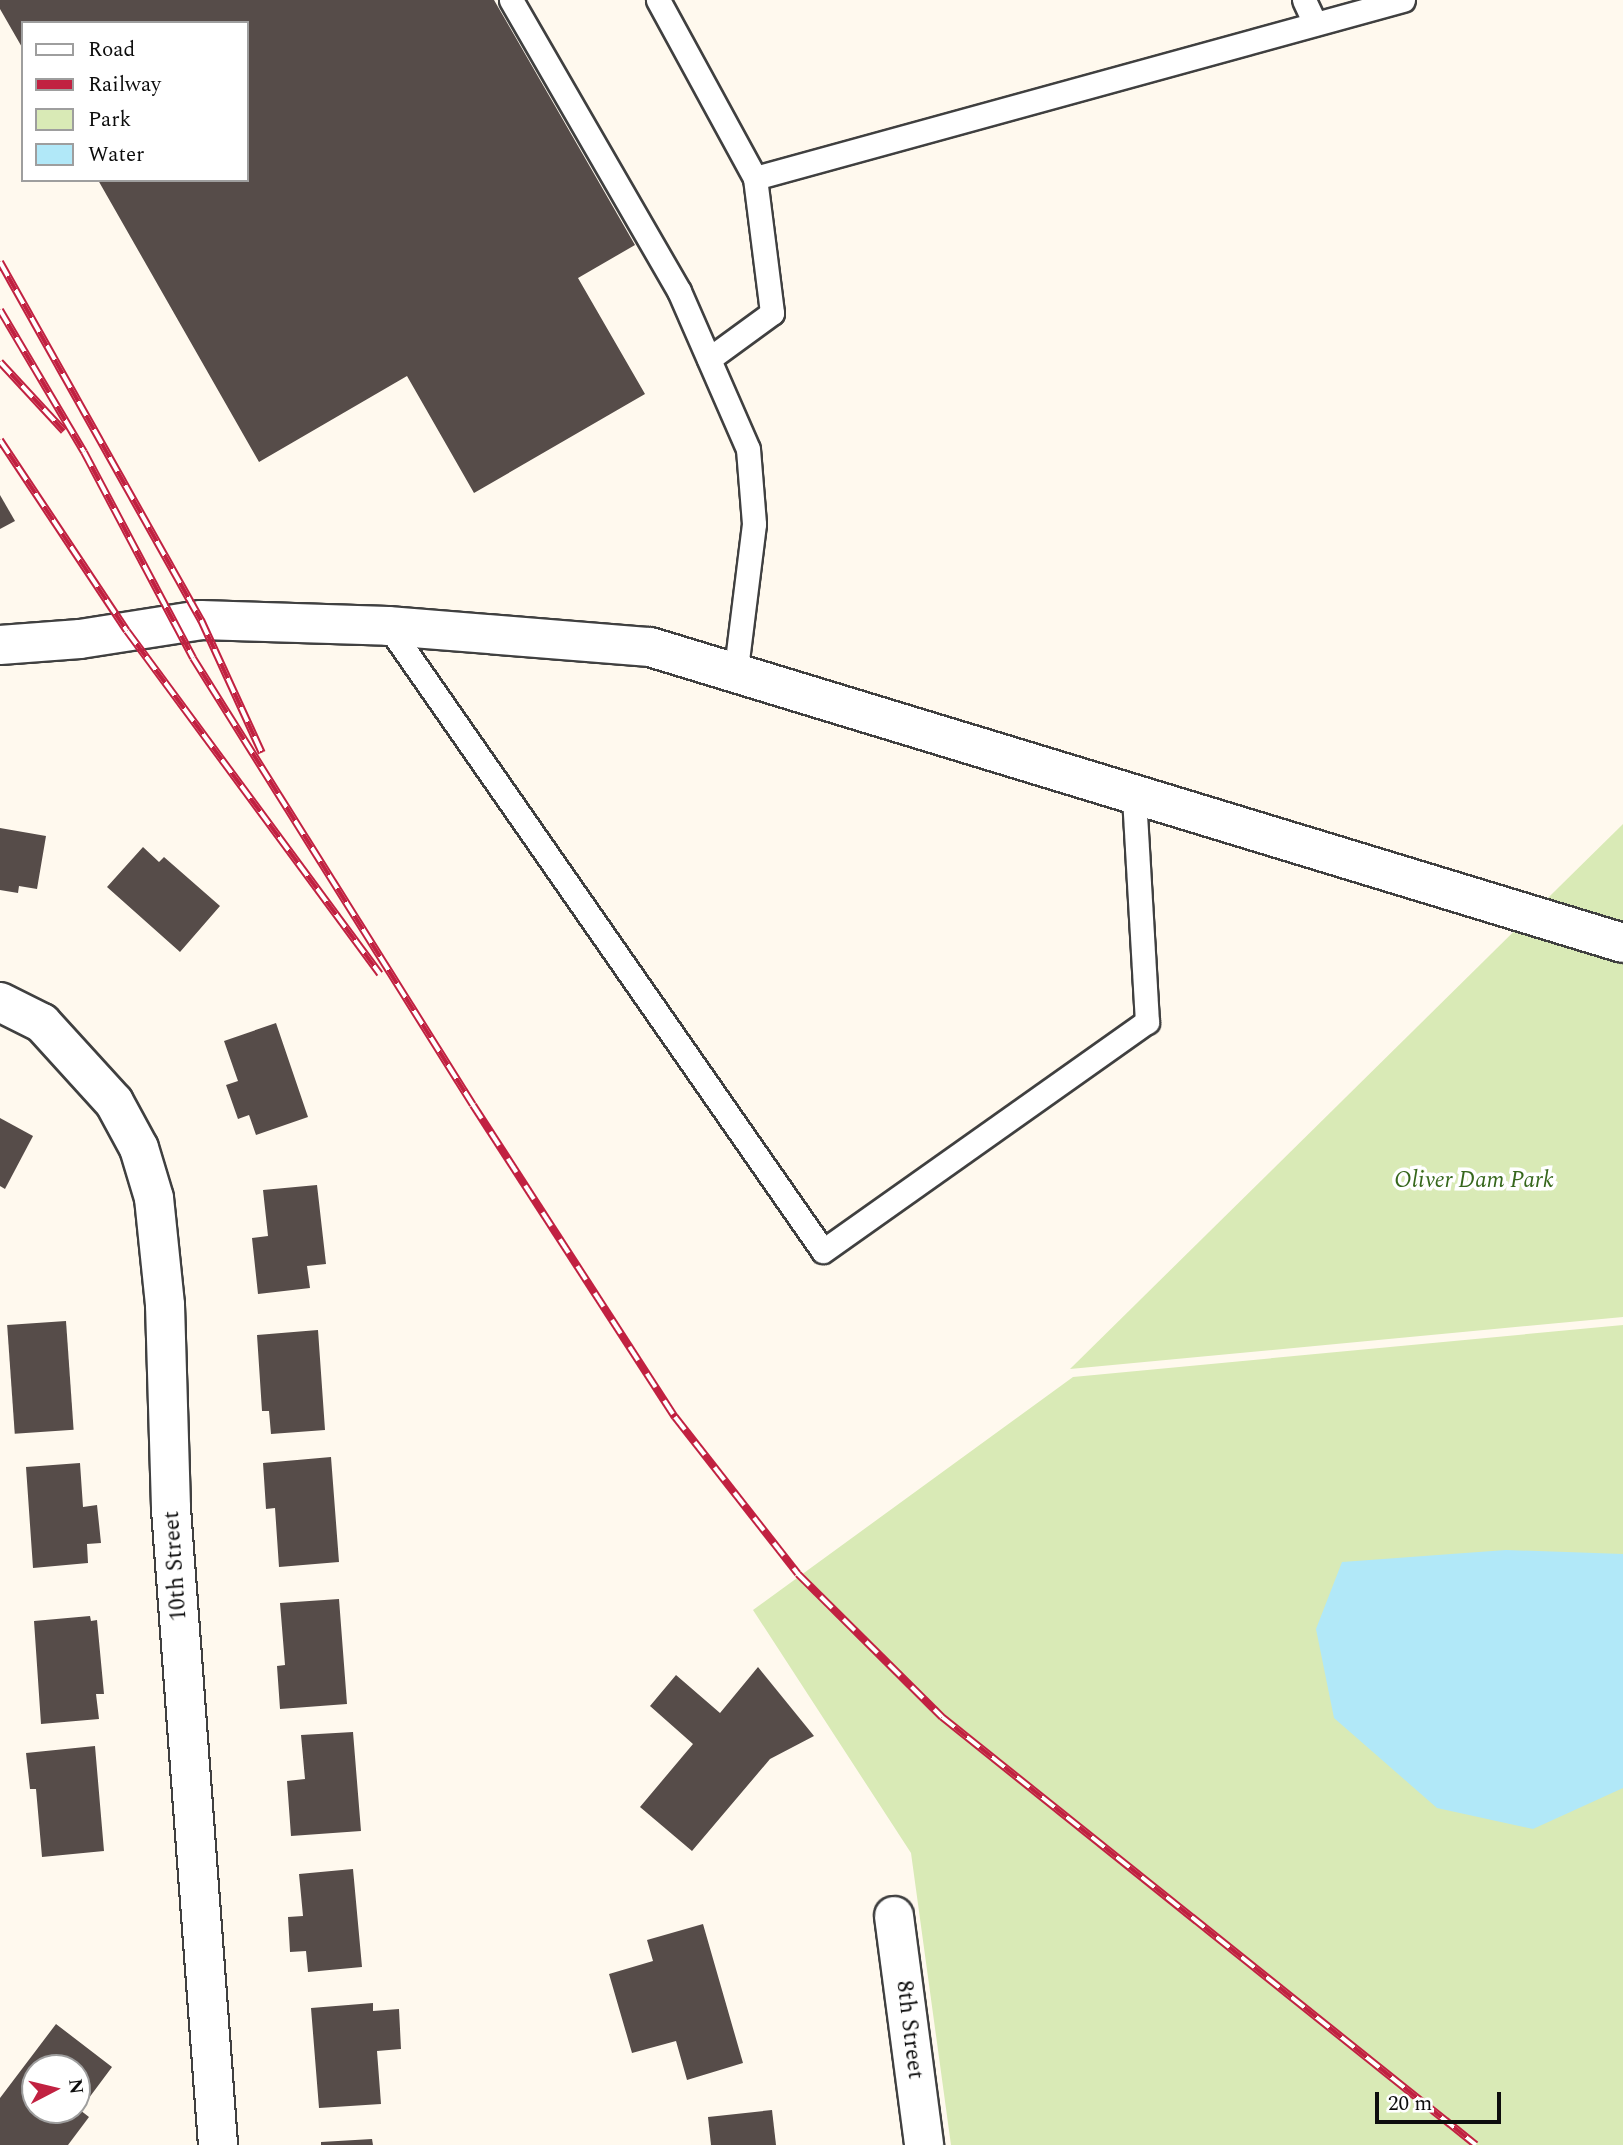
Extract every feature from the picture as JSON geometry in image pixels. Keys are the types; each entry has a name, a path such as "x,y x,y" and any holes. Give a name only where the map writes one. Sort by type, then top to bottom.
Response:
{"street":[{"path":"0,645 80,639 201,620 388,626 650,647 735,676 1623,943"},
{"name":"10th Street","path":"0,1002 42,1023 114,1102 139,1148 154,1198 165,1305 171,1509 218,2145"},
{"name":"8th Street","path":"894,1916 923,2145"}],"lane":[{"path":"511,0 679,290 748,449 754,524 735,676"},
{"path":"658,0 755,178 772,313 709,359"},
{"path":"1304,0 1315,24"},
{"path":"755,178 1403,0"},
{"path":"388,626 824,1251 1147,1022 1134,796"}],"green space":[{"name":"Oliver Dam Park","path":"1623,824 1623,1317 1070,1369"},
{"path":"1623,1325 1623,2145 951,2145 911,1853 753,1610 1073,1377"}],"water":[{"path":"1506,1550 1623,1554 1623,1788 1533,1829 1437,1808 1334,1718 1316,1629 1342,1562"}],"building":[{"path":"0,0 494,0 635,245 578,278 645,394 474,493 407,376 259,462 99,182 248,182 248,21 21,21 21,46 0,9"},
{"path":"0,495 15,521 0,529"},
{"path":"0,828 46,836 37,889 19,886 18,893 0,890"},
{"path":"143,847 159,862 164,857 220,906 180,952 107,887"},
{"path":"276,1023 308,1117 256,1135 249,1115 238,1119 226,1085 238,1081 224,1041"},
{"path":"0,1118 33,1136 5,1189 0,1186"},
{"path":"317,1185 326,1264 307,1266 310,1288 258,1294 252,1238 268,1236 263,1190"},
{"path":"66,1321 74,1430 15,1434 7,1325"},
{"path":"318,1330 325,1430 271,1434 269,1411 262,1411 257,1335"},
{"path":"331,1457 339,1562 279,1567 275,1508 266,1509 263,1463"},
{"path":"80,1463 83,1507 97,1505 101,1543 87,1544 88,1563 33,1568 26,1467"},
{"path":"339,1599 347,1704 280,1709 277,1666 285,1665 280,1603"},
{"path":"90,1616 91,1621 97,1620 104,1694 96,1694 99,1719 41,1724 34,1621"},
{"path":"758,1667 814,1736 770,1759 692,1851 640,1807 693,1744 650,1706 676,1675 720,1713"},
{"path":"353,1732 361,1831 291,1836 287,1781 305,1779 301,1735"},
{"path":"95,1746 104,1851 42,1857 36,1789 30,1789 26,1753"},
{"path":"353,1869 362,1967 308,1972 306,1951 290,1952 288,1917 303,1916 299,1874"},
{"path":"703,1924 743,2063 687,2080 676,2041 632,2053 609,1974 653,1961 647,1940"},
{"path":"373,2003 373,2011 399,2009 401,2049 377,2051 381,2104 319,2108 311,2008"},
{"path":"56,2024 112,2067 91,2095 91,2054 33,2054"},
{"path":"21,2070 21,2124 84,2124 68,2145 0,2145 0,2098"},
{"path":"772,2110 776,2145 711,2145 708,2117"},
{"path":"372,2139 373,2145 321,2145 321,2142"}],"railway":[{"path":"0,262 201,620 262,753"},
{"path":"0,310 84,452 193,658 473,1105 675,1417 798,1574 942,1717 1476,2145"},
{"path":"0,362 64,431"},
{"path":"0,440 127,631 380,974"}]}
